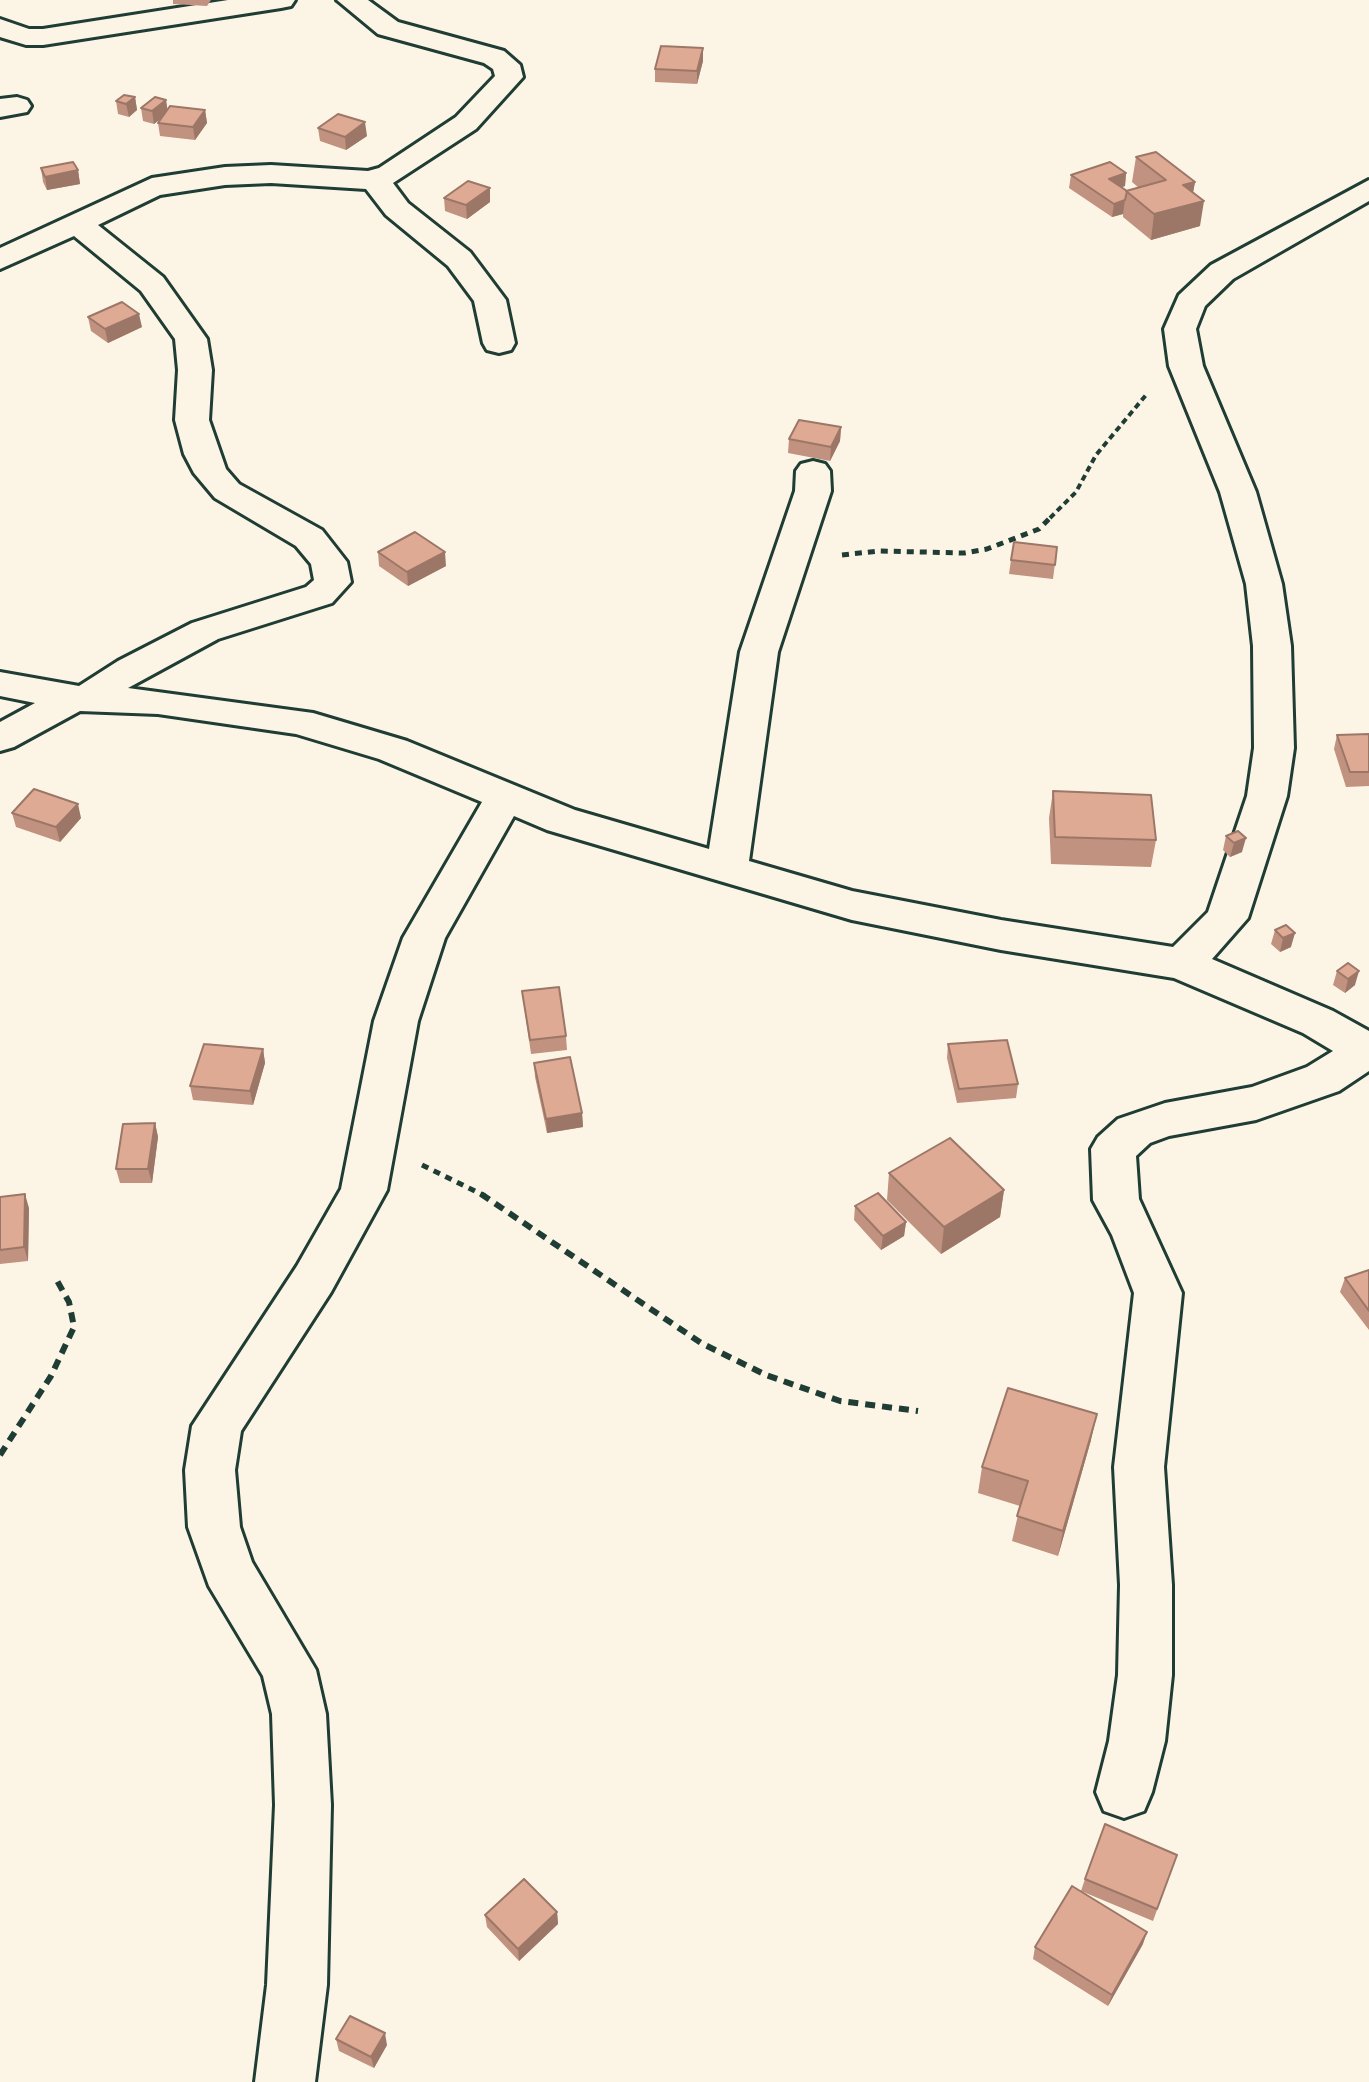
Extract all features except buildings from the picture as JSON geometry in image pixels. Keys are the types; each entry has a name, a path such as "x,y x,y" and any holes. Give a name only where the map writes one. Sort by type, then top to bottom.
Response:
{"street":[{"path":"0,27 26,37 43,37 281,0"},
{"path":"0,260 152,187 262,174 375,180 389,175 466,123 509,77 510,71 494,57 388,28 351,0"},
{"path":"375,180 397,209 466,269 490,300 499,343"},
{"path":"1182,964 1227,918 1267,796 1274,748 1272,646 1264,584 1238,492 1186,366 1180,329 1190,302 1222,272 1369,189"},
{"path":"0,738 205,631 319,595 333,582 329,562 309,538 227,491 211,473 201,454 192,420 195,370 191,339 152,284 77,223"},
{"path":"727,869 759,652 813,491 813,471"},
{"path":"0,684 80,698 238,711 299,722 393,750 561,820 867,908 1001,935 1182,964 1318,1022 1368,1052 1323,1079 1256,1103 1165,1120 1134,1131 1114,1149 1112,1168 1116,1200 1135,1235 1158,1293 1139,1467 1146,1585 1145,1675 1137,1741 1124,1792"},
{"path":"285,2082 298,1953 303,1805 299,1714 289,1670 228,1570 214,1527 210,1470 217,1426 314,1279 364,1190 396,1021 424,938 505,797"}],"path":[{"path":"790,562 879,551 964,553 987,549 1039,529 1076,492 1096,455 1139,400 1186,366"},
{"path":"374,1141 488,1197 701,1343 766,1375 840,1401 918,1411"},
{"path":"0,1455 51,1376 74,1327 69,1302 55,1277"}]}
